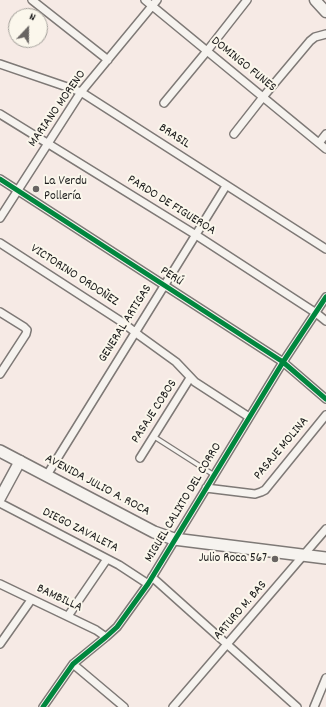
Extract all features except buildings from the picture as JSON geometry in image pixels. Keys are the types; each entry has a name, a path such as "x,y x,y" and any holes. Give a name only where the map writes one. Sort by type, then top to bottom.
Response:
{"main road":[{"path":"316,0 326,12"},
{"name":"AVENIDA JULIO A. ROCA","path":"0,451 154,532 174,539 326,558"},
{"path":"0,498 20,461"}],"street":[{"path":"32,0 108,60"},
{"name":"DOMINGO FUNES","path":"145,0 326,149"},
{"name":"MARIANO MORENO","path":"0,218 81,92 157,0"},
{"path":"164,104 247,0"},
{"path":"234,134 310,41 315,37 326,34"},
{"name":"BRASIL","path":"0,64 81,92 326,249"},
{"name":"PARDO DE FIGUEROA","path":"0,114 196,235 326,321"},
{"path":"319,142 326,134"},
{"name":"PERÚ","path":"0,179 283,362 326,399"},
{"name":"GENERAL ARTIGAS","path":"47,475 226,186"},
{"name":"VICTORINO ORDOÑEZ","path":"0,243 122,322 176,362 190,378 249,417"},
{"name":"MIGUEL CALIXTO DEL CORRO","path":"44,707 73,664 117,627 150,580 283,362 326,297"},
{"path":"0,312 27,330 26,334 0,374"},
{"name":"PASAJE COBOS","path":"140,458 190,378"},
{"name":"PASAJE MOLINA","path":"206,488 255,494 265,490 326,415"},
{"name":"DIEGO ZAVALETA","path":"0,503 150,580 297,707"},
{"name":"ARTURO M. BAS","path":"173,707 326,529"},
{"path":"68,616 107,559"},
{"name":"BAMBILLA","path":"0,584 96,630 106,637"},
{"path":"0,644 31,600"},
{"path":"73,664 124,707"},
{"path":"314,707 326,678"}],"lane":[{"path":"153,436 214,475"}],"cycle path":[{"path":"0,179 283,362 326,399"},
{"path":"43,707 73,664 117,627 148,584 283,362 326,297"}],"place":[{"name":"La Verdu Pollería","path":"36,189"},
{"name":"Julio Roca 567","path":"275,559"}]}
